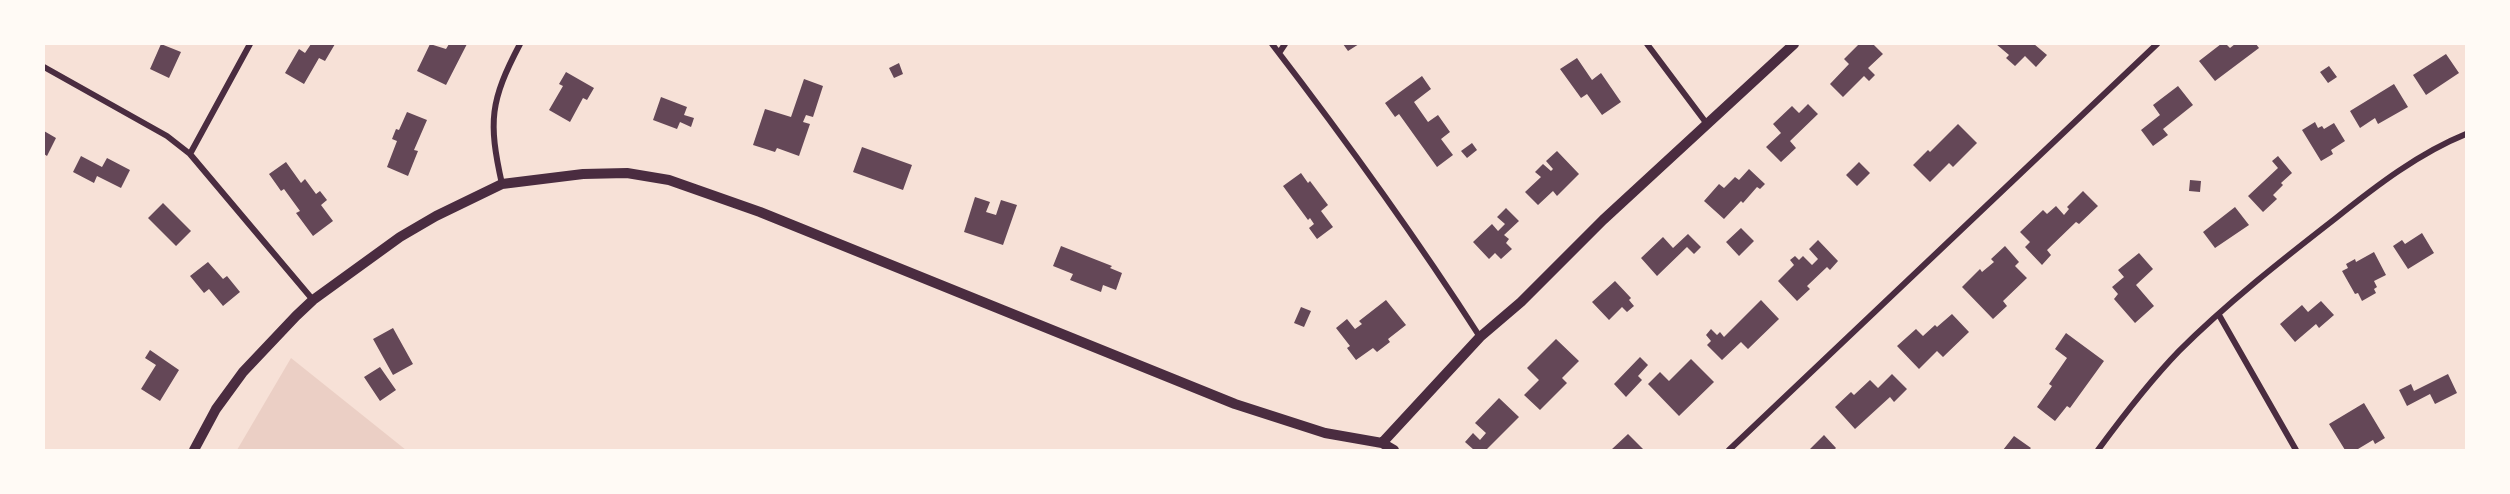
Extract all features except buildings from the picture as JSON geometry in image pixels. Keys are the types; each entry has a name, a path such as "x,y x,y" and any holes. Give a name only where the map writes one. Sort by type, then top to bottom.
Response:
{"street":[{"path":"190,154 249,44"},
{"path":"502,184 492,123 497,92 520,44"},
{"path":"1272,44 1362,162 1439,272 1480,336"},
{"path":"1279,53 1285,44"},
{"path":"1647,44 1707,124"},
{"path":"1382,443 1480,336 1521,302 1603,220 1794,44"},
{"path":"1728,450 2157,44"},
{"path":"44,67 160,131 190,154 313,300"},
{"path":"2098,450 2133,403 2179,352 2290,253 2368,193 2440,144 2466,134"},
{"path":"194,450 216,409 243,372 313,300 400,237 436,216 502,184 583,174 627,173 669,180 760,212 1235,404 1325,433 1382,443 1394,450"},
{"path":"2219,315 2296,450"}],"shaded area":[{"path":"291,358 406,450 237,450"}]}
